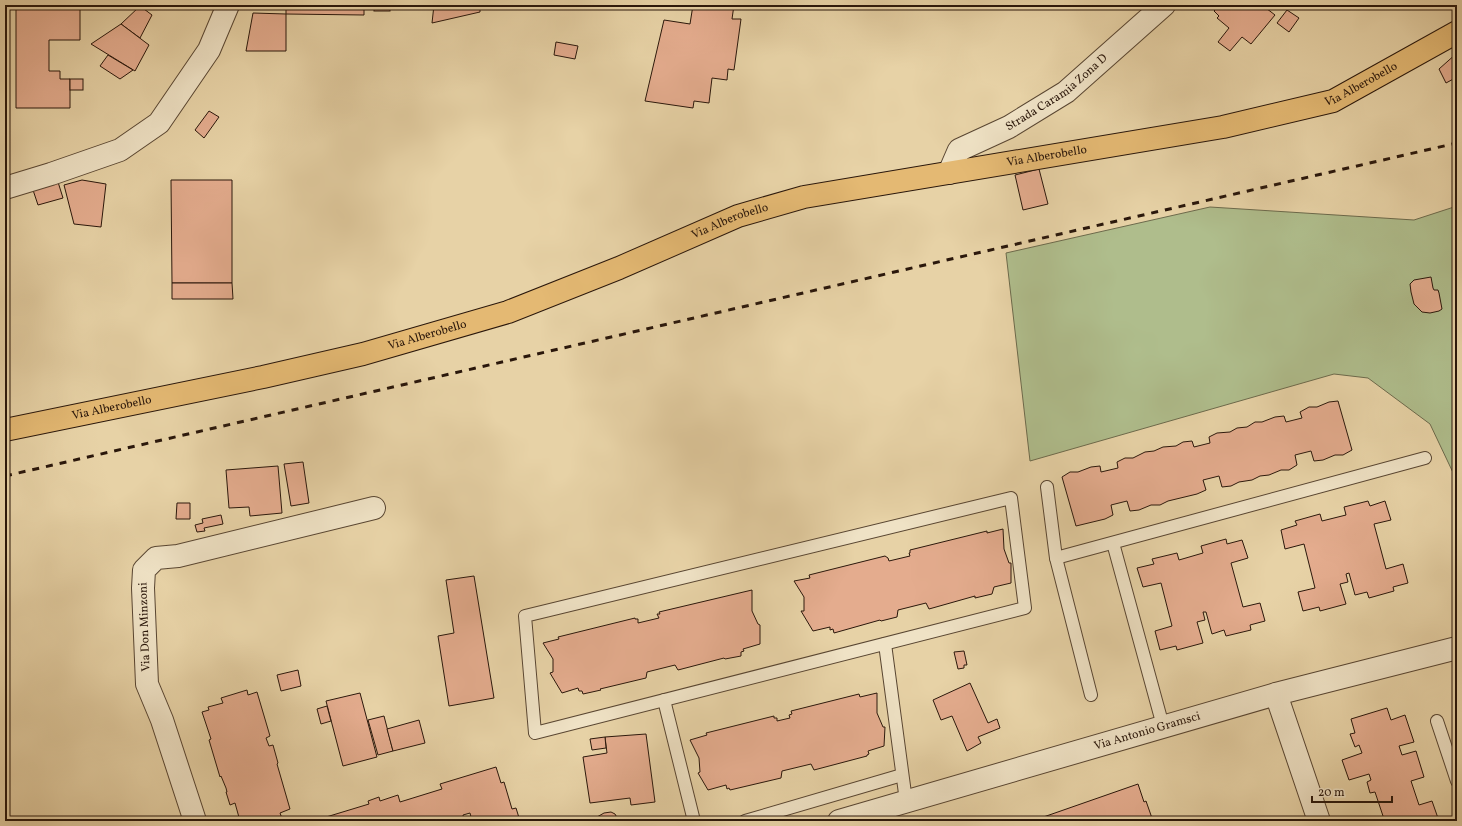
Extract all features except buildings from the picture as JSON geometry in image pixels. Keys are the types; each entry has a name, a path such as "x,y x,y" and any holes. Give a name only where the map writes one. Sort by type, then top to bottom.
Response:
{"main road":[{"name":"Via Alberobello","path":"5,430 262,377 363,354 508,312 619,268 738,216 804,197 1223,127 1333,101 1457,32"}],"street":[{"path":"5,188 120,150 159,123 209,50 228,5"},
{"name":"Strada Caramia Zona D","path":"949,173 958,150 1009,127 1066,92 1164,5"},
{"name":"Via Don Minzoni","path":"195,821 162,720 147,684 143,588 144,570 156,558 178,556 374,508"},
{"name":"Via Antonio Gramsci","path":"839,821 1276,694 1457,648"},
{"path":"1276,694 1319,821"}],"lane":[{"path":"1056,558 1426,458"},
{"path":"1047,487 1056,558 1091,695"},
{"path":"1011,498 1025,608 886,644 535,733 524,616 1011,498"},
{"path":"1113,543 1163,726"},
{"path":"886,644 906,801"},
{"path":"664,700 694,821"},
{"path":"1437,721 1457,781"},
{"path":"745,821 902,775"}],"green space":[{"path":"1457,206 1457,481 1430,424 1368,378 1334,374 1030,461 1006,253 1210,207 1414,220"}],"railway":[{"path":"5,476 1457,143"}]}
